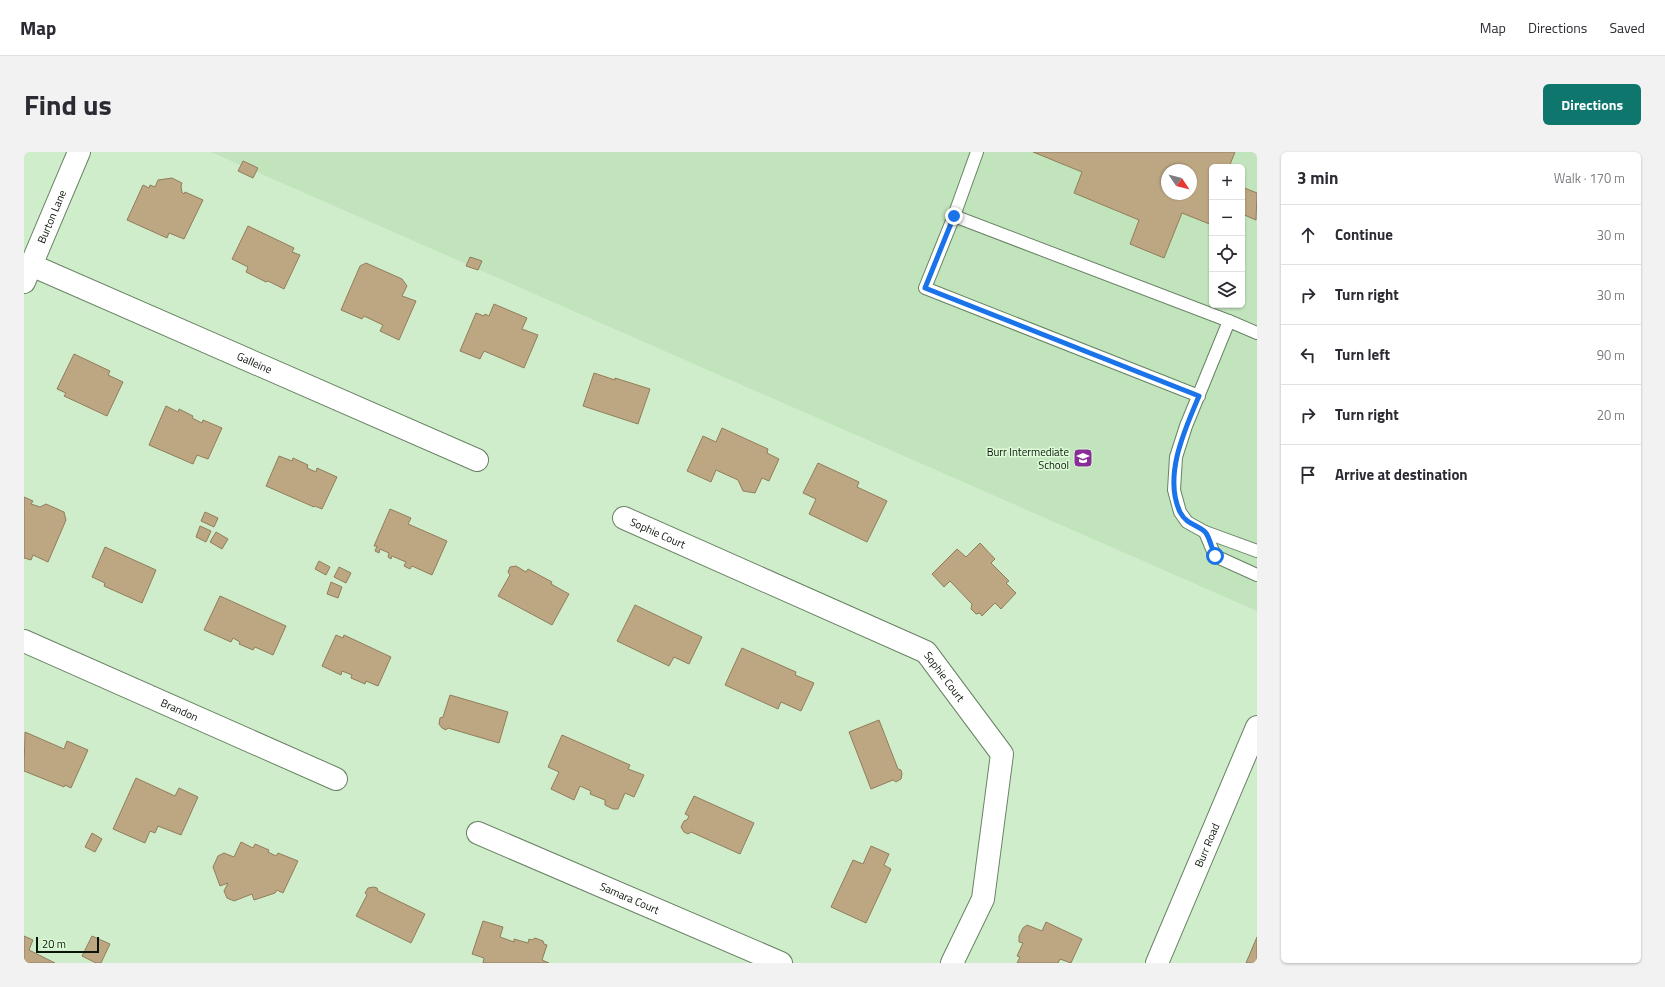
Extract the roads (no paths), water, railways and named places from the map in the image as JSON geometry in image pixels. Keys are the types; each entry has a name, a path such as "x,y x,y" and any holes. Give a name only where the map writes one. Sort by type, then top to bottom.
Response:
{"street":[{"name":"Burton Lane","path":"28,273 78,152"},
{"name":"Galleine","path":"28,273 477,460"},
{"name":"Sophie Court","path":"624,518 926,652 997,747 1002,754 983,899 952,963"},
{"name":"Brandon","path":"24,641 336,779"},
{"name":"Burr Road","path":"1157,963 1257,727"},
{"name":"Samara Court","path":"478,833 781,963"}],"lane":[{"path":"977,152 954,216 925,288 1199,396"},
{"path":"954,216 1257,333"},
{"path":"1229,321 1186,426 1176,457 1174,490 1180,512 1187,522 1205,532 1257,551"},
{"path":"1205,532 1215,556 1257,575"}],"place":[{"name":"Burr Intermediate School","path":"1083,458"}]}
